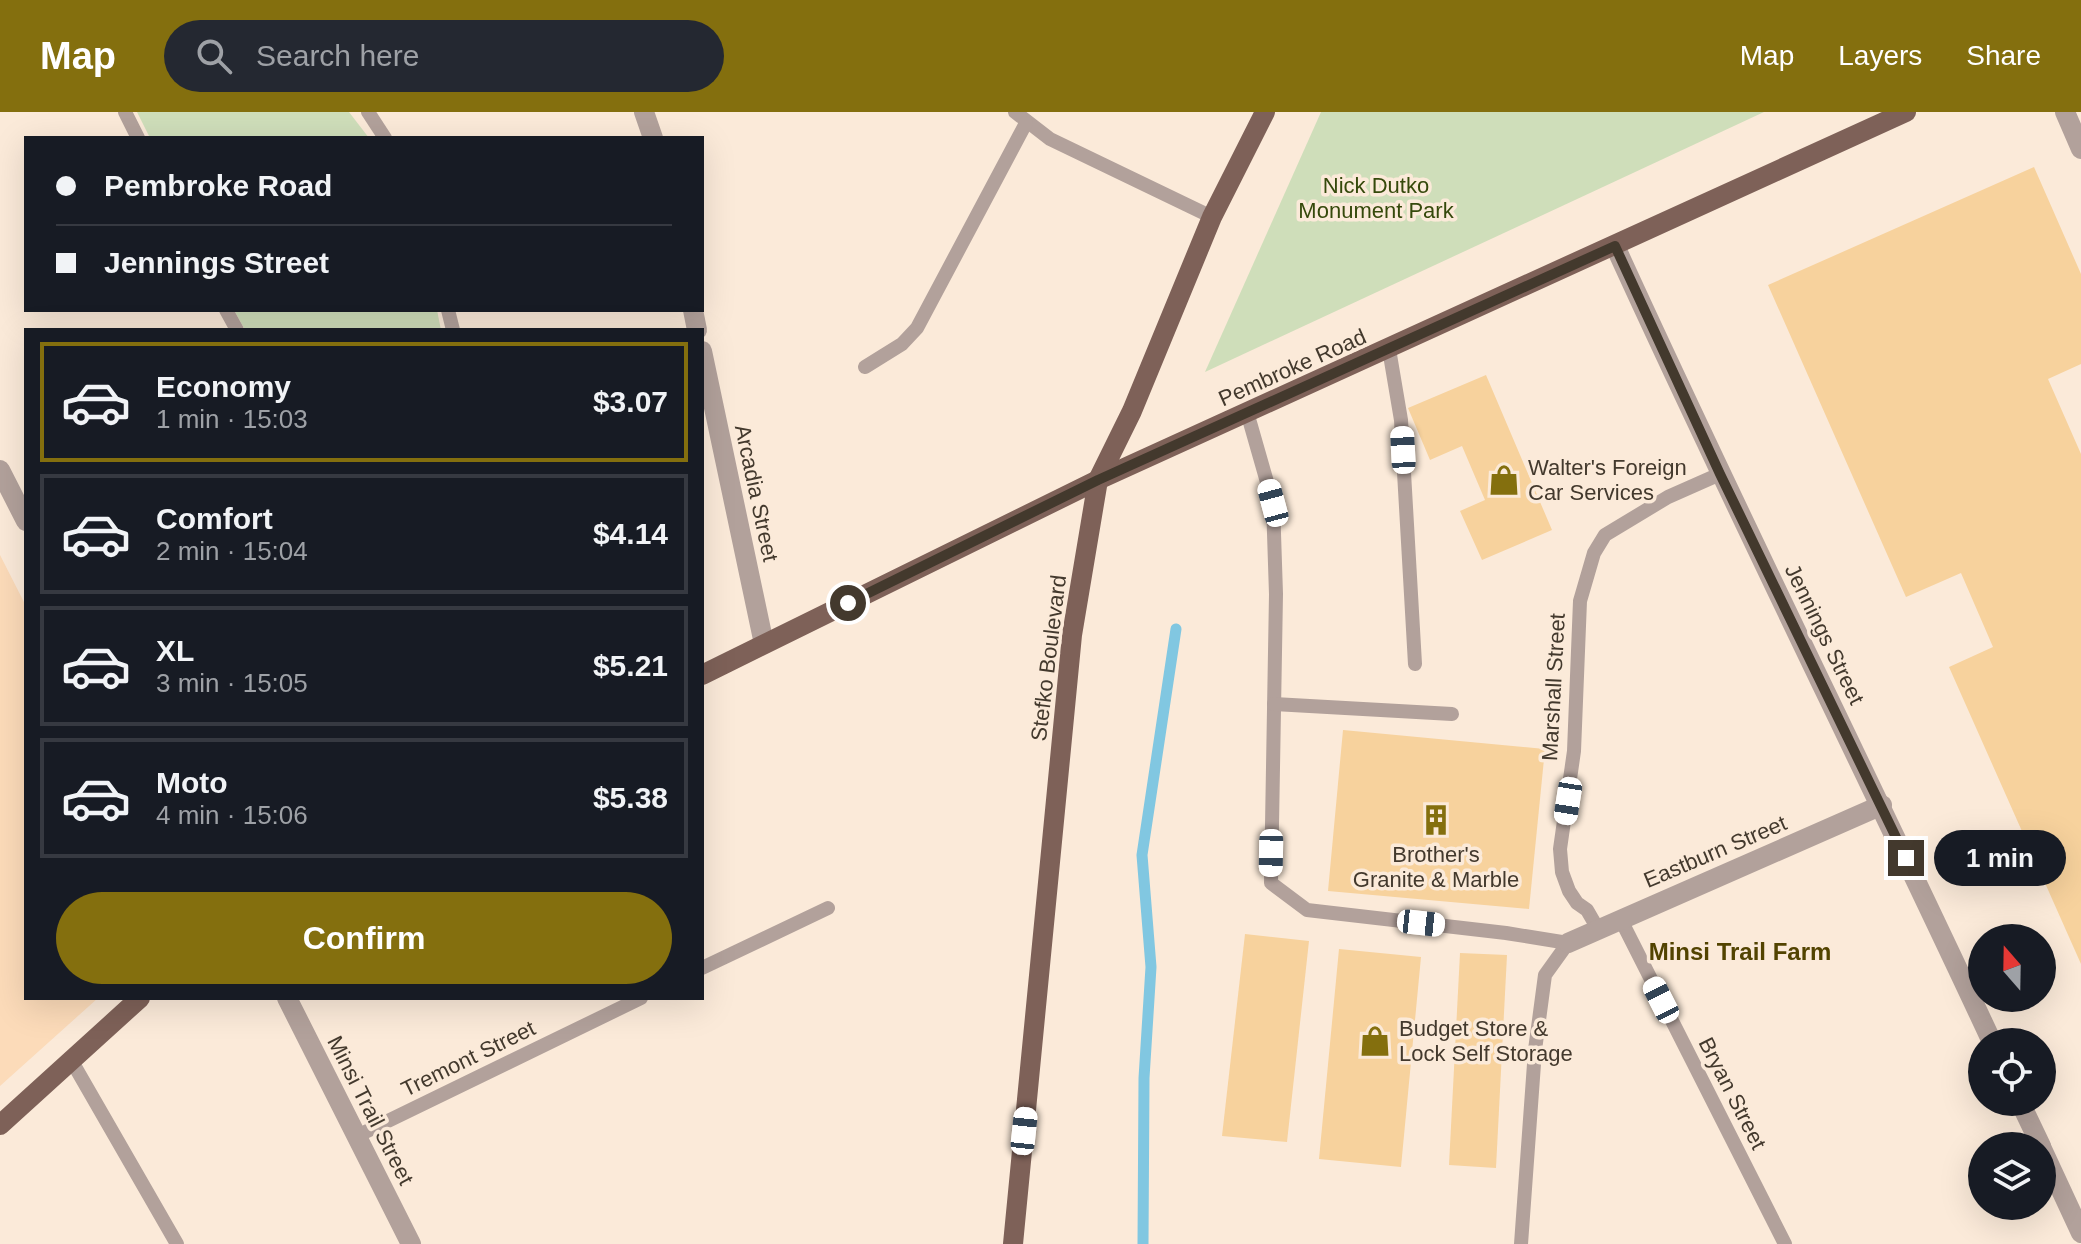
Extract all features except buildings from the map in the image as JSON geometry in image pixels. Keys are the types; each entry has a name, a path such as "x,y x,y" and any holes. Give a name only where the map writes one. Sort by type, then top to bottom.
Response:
{"main road":[{"name":"Stefko Boulevard","path":"1013,1244 1072,635 1098,480 1132,411 1212,217 1265,112"},
{"name":"Pembroke Road","path":"704,674 1098,480 1906,112"},
{"path":"0,1125 70,1058 138,1000"}],"street":[{"path":"644,112 652,136"},
{"path":"2065,112 2081,149"},
{"name":"Jennings Street","path":"1615,246 1720,474 1882,805 1986,1028"},
{"name":"Arcadia Street","path":"704,360 764,644"},
{"path":"0,470 24,517"},
{"name":"Eastburn Street","path":"1568,943 1882,805"},
{"name":"Minsi Trail Street","path":"288,1000 411,1244"},
{"path":"2056,1180 2081,1233"}],"lane":[{"path":"125,112 137,136"},
{"path":"368,112 384,136"},
{"path":"1015,112 1050,139 1212,217"},
{"path":"865,367 902,344 917,328 1026,123"},
{"path":"1389,349 1401,420 1415,664"},
{"path":"1247,412 1273,503 1276,594 1271,883 1307,910 1568,943 1545,975 1535,1050 1521,1244"},
{"name":"Marshall Street","path":"1598,929 1587,910 1577,903 1569,891 1562,872 1560,849 1574,751 1580,601 1594,553 1605,535 1668,497 1720,474"},
{"path":"1274,704 1452,714"},
{"path":"704,967 828,908"},
{"name":"Bryan Street","path":"1620,918 1785,1244"},
{"name":"Tremont Street","path":"357,1136 637,1000"},
{"path":"70,1058 177,1244"}],"shaded area":[{"path":"0,555 24,602 24,1000 96,1000 0,1086"}],"green space":[{"path":"137,112 349,112 367,136 149,136"},
{"name":"Nick Dutko Monument Park","path":"1321,112 1764,112 1205,372"},
{"path":"235,312 437,312 441,328 244,328"}],"waterway":[{"path":"1143,1244 1144,1078 1151,967 1142,855 1176,629"}],"place":[{"name":"Walter's Foreign Car Services","path":"1504,480"},
{"name":"Brother's Granite & Marble","path":"1436,820"},
{"name":"Budget Store & Lock Self Storage","path":"1375,1041"}],"district":[{"name":"Minsi Trail Farm","path":"1740,952"}],"route":[{"path":"848,603 1098,480 1615,246 1720,474 1906,858"}]}
